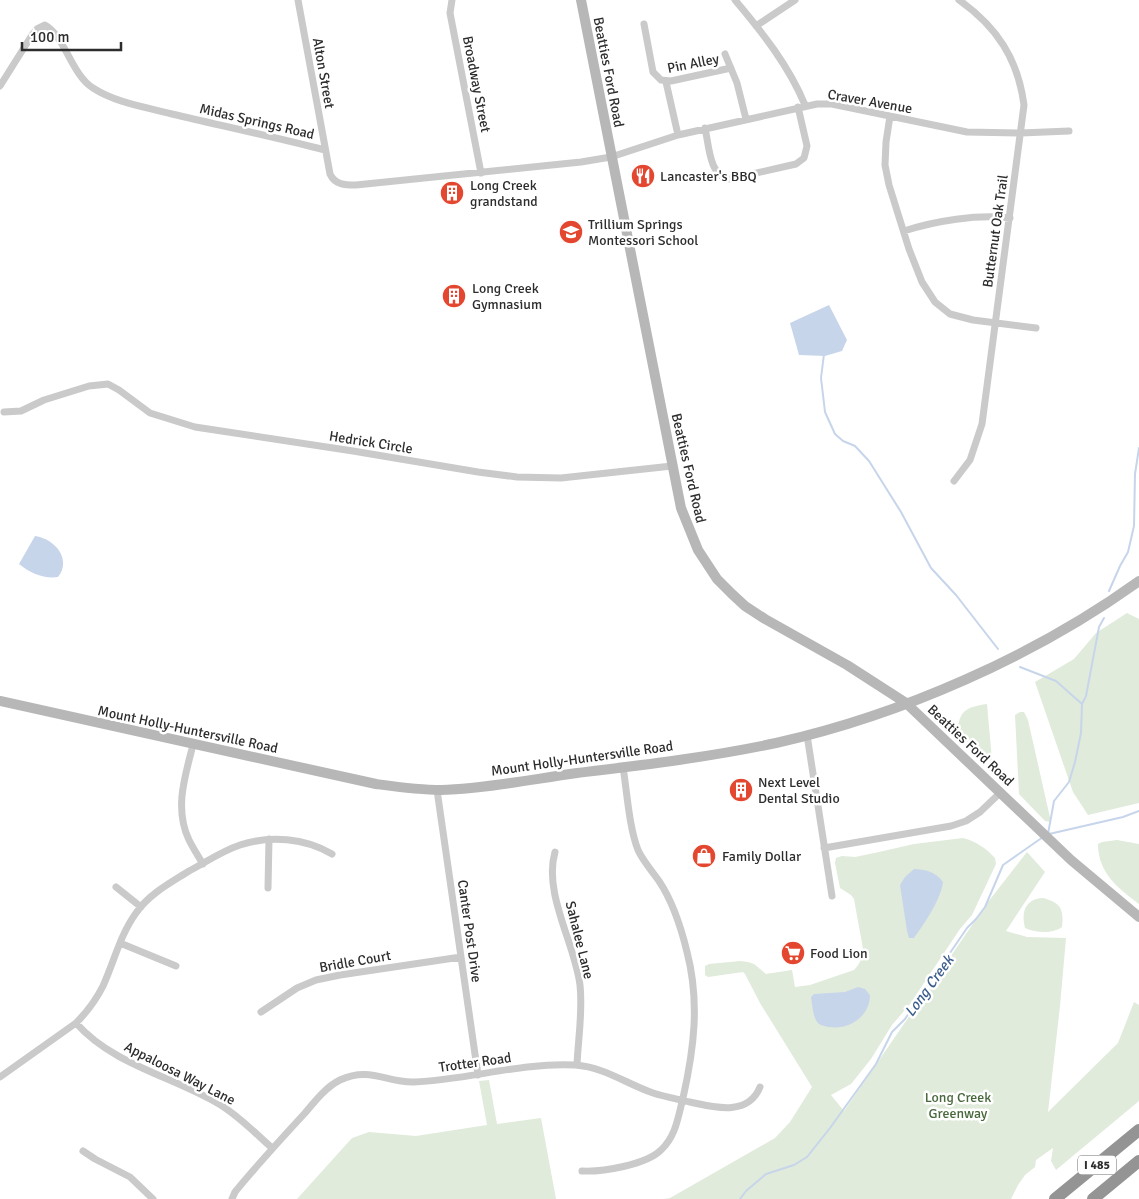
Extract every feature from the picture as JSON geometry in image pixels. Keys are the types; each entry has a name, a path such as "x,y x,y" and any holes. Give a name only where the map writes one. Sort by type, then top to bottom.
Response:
{"highway":[{"name":"I 485","path":"1054,1199 1139,1130"},
{"name":"I 485","path":"1093,1199 1139,1161"}],"main road":[{"name":"Beatties Ford Road","path":"581,0 681,508 692,537 707,565 745,606 847,664 906,703 1062,851 1104,889 1139,917"},
{"name":"Mount Holly-Huntersville Road","path":"0,701 376,784 437,790 475,787 742,750 807,735 906,703 964,679 1020,653 1074,623 1139,581"}],"street":[{"name":"Alton Street","path":"298,0 325,150"},
{"name":"Broadway Street","path":"452,0 450,13 481,173"},
{"path":"705,128 716,171 723,178 740,177 796,164 804,158 807,146 802,106 788,72 735,0"},
{"path":"756,26 795,0"},
{"name":"Butternut Oak Trail","path":"954,481 970,460 981,430 1024,105 1019,78 998,36 977,13 959,0"},
{"name":"Pin Alley","path":"644,24 653,72 657,78 666,82 731,68"},
{"name":"Midas Springs Road","path":"0,86 32,35 37,29 45,25 50,27 82,78 105,95 161,111 325,150 331,177 340,184 356,185 481,173 611,157"},
{"path":"725,54 737,83 746,119"},
{"path":"666,82 678,135"},
{"name":"Craver Avenue","path":"611,157 705,128 802,106 832,104 967,132 1021,133 1070,131"},
{"path":"890,116 886,142 886,165 889,185 922,282 935,302 950,314 973,320 1036,328"},
{"path":"904,231 925,225 987,216 1010,218"},
{"name":"Hedrick Circle","path":"4,412 21,411 52,397 94,385 108,384 150,413 166,420 195,427 517,477 561,478 672,466"},
{"path":"807,735 832,896"},
{"path":"193,744 183,784 182,812 189,840 203,864"},
{"path":"582,1170 623,1166 648,1159 656,1155 667,1144 673,1135 678,1121 694,1033 692,972 682,933 668,896 636,845 623,767"},
{"name":"Canter Post Drive","path":"437,790 478,1075"},
{"path":"824,848 951,826 966,821 980,812 1001,792"},
{"path":"268,840 268,888"},
{"path":"0,1077 76,1023 86,1013 100,992 125,932 141,907 161,888 240,845 268,840 300,841 314,844 332,854"},
{"name":"Sahalee Lane","path":"556,852 552,863 559,913 571,948 580,985 581,1018 577,1065"},
{"path":"116,887 141,907"},
{"path":"120,944 176,966"},
{"name":"Bridle Court","path":"261,1012 297,988 316,980 461,957"},
{"name":"Appaloosa Way Lane","path":"76,1023 99,1044 122,1059 220,1105 244,1122 272,1148"},
{"name":"Trotter Road","path":"232,1199 240,1186 272,1148 325,1090 347,1077 373,1074 411,1082 534,1067 577,1065 595,1068 654,1093 718,1108 734,1107 748,1102 760,1087"},
{"path":"83,1151 130,1177 153,1199"}],"green space":[{"path":"1127,613 1139,619 1139,803 1088,815 1073,792 1035,682 1074,659 1096,633"},
{"path":"987,704 992,760 987,762 958,733 958,726 965,711"},
{"path":"1024,712 1028,720 1051,822 1045,821 1019,794 1015,715"},
{"name":"Long Creek Greenway","path":"963,838 984,848 995,858 996,864 972,915 960,929 910,1004 892,1025 871,1059 851,1084 831,1095 844,1111 988,902 1027,852 1045,872 1006,931 1027,937 1066,938 1048,1112 1118,1043 1134,1002 1139,1005 1139,1101 1056,1170 1051,1161 1053,1148 1036,1160 1035,1167 1025,1175 1011,1199 664,1199 670,1198 775,1138 790,1122 812,1087 760,1003 745,974 743,972 708,977 705,975 705,966 740,961 754,964 766,974 792,970 795,987 810,985 854,970 860,961 863,949 854,899 840,888 835,863 836,858 842,856 855,857 914,844"},
{"path":"1117,840 1139,844 1139,904 1117,886 1105,872 1101,863 1098,844"},
{"path":"1043,898 1054,902 1062,911 1062,927 1054,931 1044,932 1025,928 1024,912 1026,907 1032,901"},
{"path":"489,1080 497,1124 541,1118 556,1199 297,1199 352,1138 369,1132 416,1136 487,1125 479,1081"}],"water":[{"path":"829,305 847,340 842,351 825,356 799,355 790,323"},
{"path":"35,536 49,541 59,551 63,563 58,577 37,575 19,564"},
{"path":"914,869 930,872 943,882 936,903 927,918 914,938 909,938 900,885 905,877"},
{"path":"858,987 865,989 870,995 867,1009 857,1020 851,1024 837,1027 820,1025 816,1021 811,997 814,994 845,992"}],"waterway":[{"path":"824,354 821,378 825,412 835,434 843,441 855,446 869,461 901,512 931,568 956,595 998,649"},
{"path":"1109,591 1128,552 1134,526 1135,474 1139,448"},
{"path":"1048,834 1054,801 1069,782 1075,762 1081,733 1082,704 1086,696 1099,627 1104,618"},
{"path":"1020,667 1056,681 1082,704"},
{"name":"Long Creek","path":"1049,834 1123,817 1139,811"},
{"name":"Long Creek","path":"740,1199 746,1191 766,1174 794,1165 807,1157 876,1064 892,1032 905,1019 967,928 985,907 1003,865 1043,837"}],"place":[{"name":"Lancaster's BBQ","path":"643,176"},
{"name":"Long Creek grandstand","path":"452,193"},
{"name":"Trillium Springs Montessori School","path":"571,232"},
{"name":"Long Creek Gymnasium","path":"454,296"},
{"name":"Next Level Dental Studio","path":"741,790"},
{"name":"Family Dollar","path":"704,856"},
{"name":"Food Lion","path":"793,953"}]}
